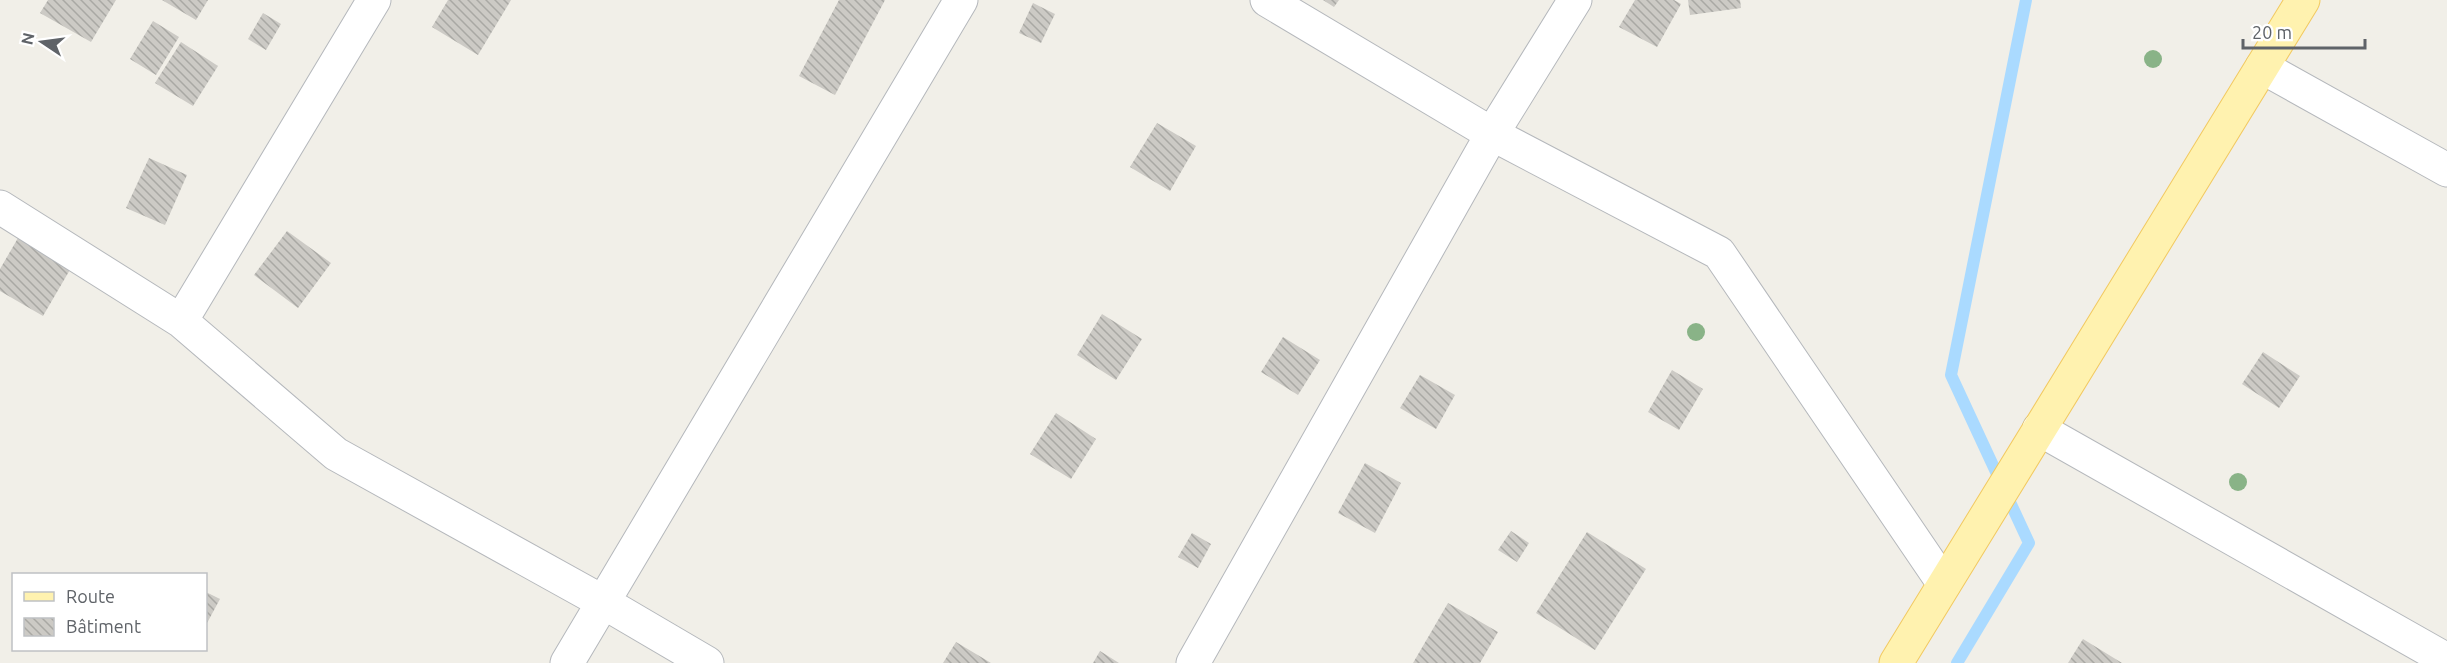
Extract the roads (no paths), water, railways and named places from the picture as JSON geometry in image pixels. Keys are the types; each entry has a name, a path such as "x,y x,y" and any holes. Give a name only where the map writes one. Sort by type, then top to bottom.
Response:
{"main road":[{"path":"1896,663 2303,0"}],"street":[{"path":"181,321 374,0"},
{"path":"567,663 961,0"},
{"path":"1267,0 1492,134 1719,254 1944,584"},
{"path":"1193,663 1492,134 1575,0"},
{"path":"2262,67 2447,170"},
{"path":"0,207 181,321 336,454 603,602 707,663"},
{"path":"2039,429 2447,660"}],"waterway":[{"path":"1957,663 2029,543 1951,375 2026,0"}]}
